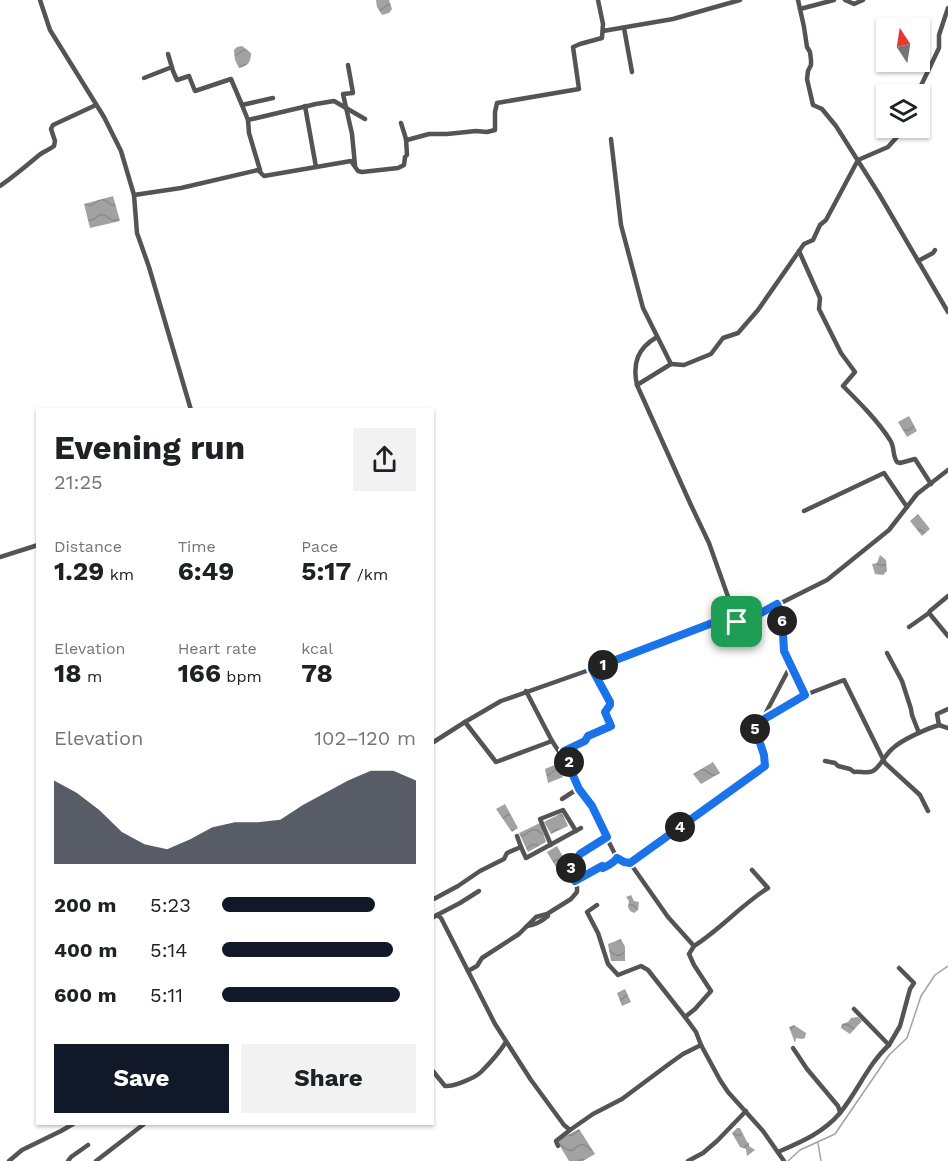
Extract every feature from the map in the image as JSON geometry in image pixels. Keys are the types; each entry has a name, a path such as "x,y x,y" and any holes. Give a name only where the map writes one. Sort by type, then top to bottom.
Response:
{"street":[{"path":"40,0 50,30 122,151 134,195 137,232 190,408"},
{"path":"406,139 429,134 495,130 497,103 579,89 573,47 602,38 602,17 598,0"},
{"path":"712,0 714,7"},
{"path":"603,32 680,18 740,0"},
{"path":"798,0 810,52 811,65 807,79 813,105 822,109 858,159 948,312"},
{"path":"800,9 834,0"},
{"path":"845,0 854,4 863,0"},
{"path":"922,84 939,48 939,35 948,8"},
{"path":"624,28 632,72"},
{"path":"168,54 177,80 189,76 195,91 231,79 248,120 249,133 261,173"},
{"path":"348,65 352,93 343,94 352,134 356,167"},
{"path":"144,78 172,67"},
{"path":"242,105 273,98"},
{"path":"248,120 334,101 365,119"},
{"path":"0,186 13,178 39,154 54,146 55,141 51,129 53,125 96,105"},
{"path":"305,106 316,167"},
{"path":"134,195 181,188 258,170 264,176 351,161 358,171 362,172 398,168 404,165 407,155 406,139 401,123"},
{"path":"638,385 671,364 684,365 711,354 723,338 738,333 758,310 804,244 813,240 858,159 888,147 896,138"},
{"path":"611,139 621,225 643,308 671,364"},
{"path":"918,261 935,250"},
{"path":"799,251 820,298 819,309 841,353 855,372 843,386 883,429 892,443 894,458 897,462 915,459 931,484"},
{"path":"657,337 642,347 636,363 635,375 709,543 737,622"},
{"path":"434,742 501,701 715,622 737,622 759,614 827,580 889,530 917,494 948,470"},
{"path":"804,512 884,472 907,507"},
{"path":"0,557 36,547"},
{"path":"909,627 948,596"},
{"path":"777,604 782,615 784,651 805,695"},
{"path":"929,613 948,636"},
{"path":"887,653 902,681 920,733"},
{"path":"762,720 791,665"},
{"path":"569,766 573,769 564,751 585,741 588,736 611,726 605,712 610,702 592,669"},
{"path":"526,691 552,741 592,806 617,858 624,862 630,863 765,766 764,755 754,725 805,695 844,680 882,759 920,795 928,811"},
{"path":"939,724 937,714 948,709"},
{"path":"465,722 496,762 552,741"},
{"path":"825,761 854,772 868,772 880,764 882,759 897,745 939,724 948,728"},
{"path":"562,799 579,788"},
{"path":"517,837 526,858 551,845 579,830 563,810 540,819 551,845"},
{"path":"468,970 477,966 482,958 519,934 537,917 553,911 571,899 577,892 570,871 580,854 607,837"},
{"path":"434,899 480,871 504,860 507,853 521,847"},
{"path":"575,881 602,866 603,868 609,865 617,858"},
{"path":"630,863 668,917 694,946"},
{"path":"685,1017 711,991 689,954 694,946 723,926 745,904 768,888 752,870"},
{"path":"435,916 479,891"},
{"path":"597,906 586,912 598,933 608,964 618,975 641,966 648,970 696,1032 700,1045 728,1092 764,1131 784,1161"},
{"path":"435,916 441,918 506,1042 564,1125 570,1130"},
{"path":"778,1152 807,1140 823,1129 840,1112 873,1062 889,1045 900,1026 910,989 914,983 899,968"},
{"path":"854,1009 889,1045"},
{"path":"434,1072 445,1086 451,1087 480,1073 496,1057 506,1042"},
{"path":"558,1146 556,1141 570,1130 593,1114 622,1099 683,1054 700,1045"},
{"path":"793,1048 807,1069 838,1106 840,1112"},
{"path":"688,1161 703,1153 717,1141 746,1111"},
{"path":"9,1161 22,1150 71,1125"},
{"path":"96,1161 143,1125"},
{"path":"68,1161 88,1145"}],"water":[{"path":"376,0 389,0 392,9 389,13 382,15"},
{"path":"242,46 251,53 251,56 247,65 239,68 234,50"},
{"path":"113,196 120,221 90,228 84,204"},
{"path":"909,416 917,431 907,437 898,422"},
{"path":"918,514 930,529 922,536 910,521"},
{"path":"880,555 886,560 887,571 883,575 875,574 872,564 877,563"},
{"path":"713,762 720,773 701,784 693,774"},
{"path":"557,764 563,777 548,783 545,769"},
{"path":"505,804 518,828 512,832 496,809"},
{"path":"562,813 568,826 551,834 544,822"},
{"path":"540,823 546,842 528,852 519,833"},
{"path":"557,846 567,864 557,869 547,852"},
{"path":"631,895 634,901 639,902 638,910 634,913 628,907 629,901 626,897"},
{"path":"621,939 625,947 625,961 611,961 608,944"},
{"path":"625,989 631,1002 622,1006 617,993"},
{"path":"858,1017 862,1021 850,1034 841,1028 842,1024 851,1018"},
{"path":"794,1025 806,1033 805,1038 796,1038 795,1043 789,1027"},
{"path":"740,1128 749,1146 755,1150 747,1156 746,1149 740,1147 732,1133"},
{"path":"579,1129 595,1154 583,1161 569,1161 558,1143 560,1139"}],"waterway":[{"path":"788,1161 800,1150 835,1134 889,1055 907,1038 921,996 935,975 948,966"},
{"path":"818,1143 821,1161"}],"route":[{"path":"777,604 782,615 784,651 805,695 754,725 764,755 765,766 630,863 617,858 609,865 603,868 602,866 575,881 570,871 580,854 607,837 592,806 579,789 564,751 585,741 588,736 611,726 605,712 610,702 592,669 715,622 737,622 777,604"}]}
